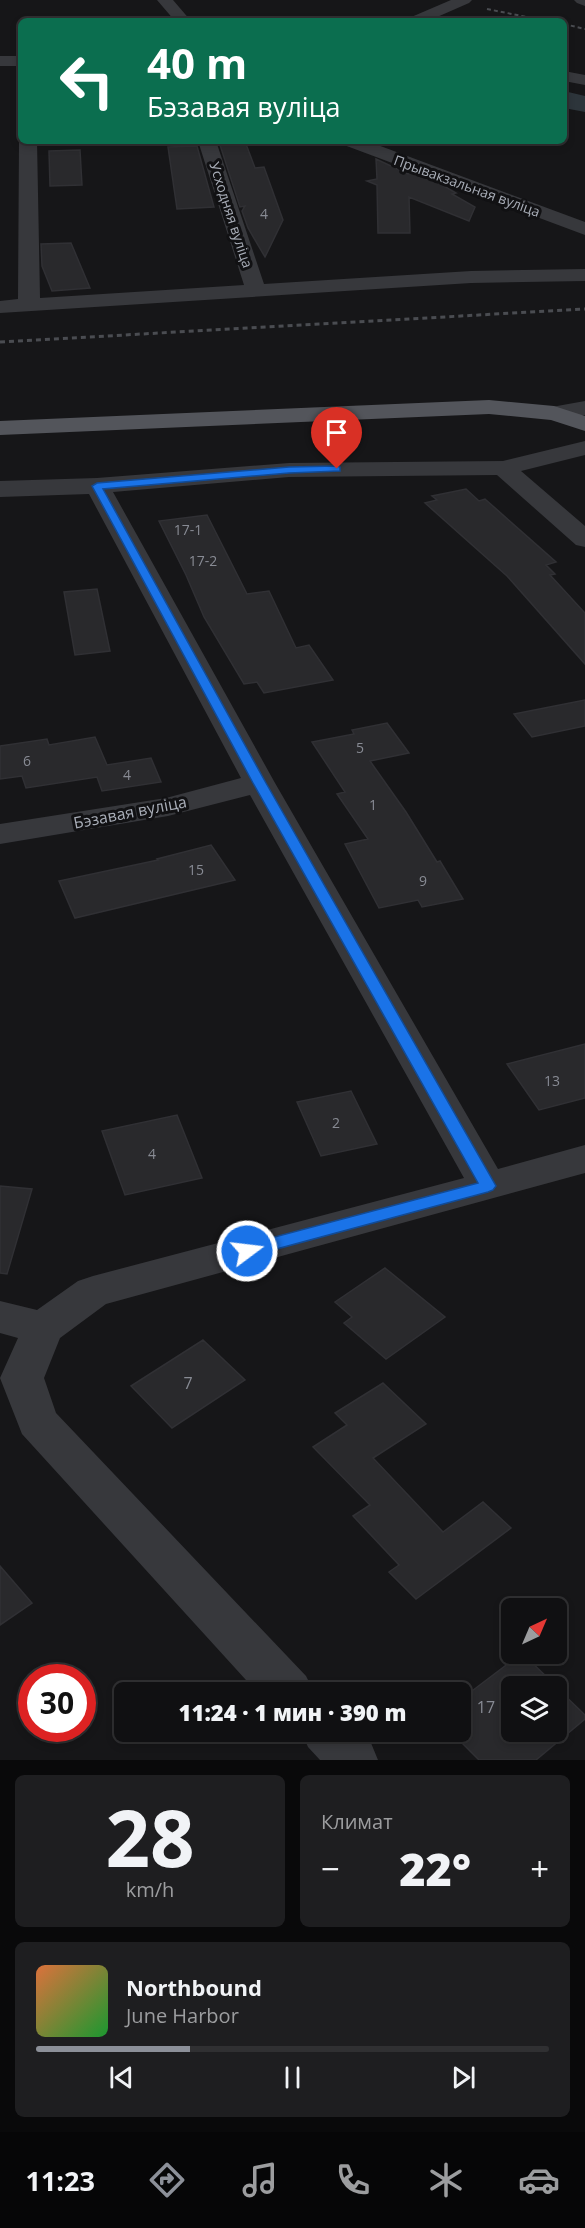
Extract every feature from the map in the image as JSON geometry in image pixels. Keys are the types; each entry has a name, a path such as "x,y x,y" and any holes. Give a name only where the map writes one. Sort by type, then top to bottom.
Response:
{"main road":[{"path":"0,428 489,407 554,413 585,424"}],"street":[{"path":"165,0 180,18"},
{"path":"422,18 464,0"},
{"path":"0,61 18,61"},
{"path":"567,77 585,80"},
{"path":"20,144 29,306"},
{"name":"Усходняя вуліца","path":"208,144 256,290"},
{"name":"Прывакзальная вуліца","path":"358,144 585,230"},
{"path":"0,307 471,277 585,275"},
{"path":"554,413 585,408"},
{"path":"0,489 97,486 289,470 503,468 585,448"},
{"path":"503,468 582,533"},
{"path":"97,486 259,783 488,1186"},
{"name":"Бэзавая вуліца","path":"0,834 12,834 168,807 259,783"},
{"path":"281,1682 39,1422 22,1378 43,1328 93,1292 585,1159"},
{"path":"0,1317 43,1328"},
{"path":"336,1742 353,1760"}],"shaded area":[{"path":"567,92 585,96 585,112 567,109"}],"building":[{"path":"246,144 255,168 264,167 283,220 265,257 248,228 242,211 245,206 240,207 220,145"},
{"path":"197,146 214,207 177,209 168,147"},
{"path":"80,150 82,185 50,186 49,151"},
{"path":"376,159 408,174 412,173 437,182 456,193 452,194 475,207 469,221 409,197 410,233 378,233 377,185 367,181 377,179"},
{"path":"71,243 90,288 52,291 42,266 41,244"},
{"path":"466,489 479,501 485,499 556,562 546,565 555,574 550,575 585,613 585,664 507,576 425,503 437,500 432,496"},
{"path":"207,515 247,594 269,591 296,648 309,645 333,680 264,693 257,682 244,684 204,617 159,521"},
{"path":"97,589 110,651 75,655 64,592"},
{"path":"585,700 585,726 532,737 514,714"},
{"path":"387,723 409,753 370,761 406,812 437,862 440,861 463,899 422,907 418,900 379,908 345,844 368,839 337,794 345,792 312,742 354,734 352,730"},
{"path":"95,737 107,765 151,758 161,782 102,791 97,777 26,788 22,776 0,779 0,746 47,739 49,745"},
{"path":"211,845 235,880 75,918 59,881 158,860"},
{"path":"585,1044 585,1098 539,1110 507,1064"},
{"path":"351,1091 377,1144 321,1156 297,1102"},
{"path":"177,1115 202,1178 125,1195 102,1131"},
{"path":"0,1186 32,1189 7,1274 0,1273"},
{"path":"385,1268 445,1317 386,1359 344,1323 352,1317 335,1302"},
{"path":"203,1340 245,1380 172,1428 131,1386"},
{"path":"383,1383 426,1424 373,1458 443,1532 483,1502 511,1528 416,1599 389,1572 399,1565 353,1516 370,1505 313,1447 347,1425 335,1413"},
{"path":"0,1566 32,1603 0,1625"},
{"path":"507,1664 533,1664 546,1676 501,1676 501,1742 558,1742 536,1760 479,1760 461,1742 471,1742 471,1692"},
{"path":"567,1698 585,1715 585,1719 567,1734"}],"railway":[{"path":"487,9 532,18"},
{"path":"567,25 585,29"},
{"path":"0,342 585,309"}],"route":[{"path":"247,1251 488,1186 259,783 97,486 289,470 337,469"}]}
